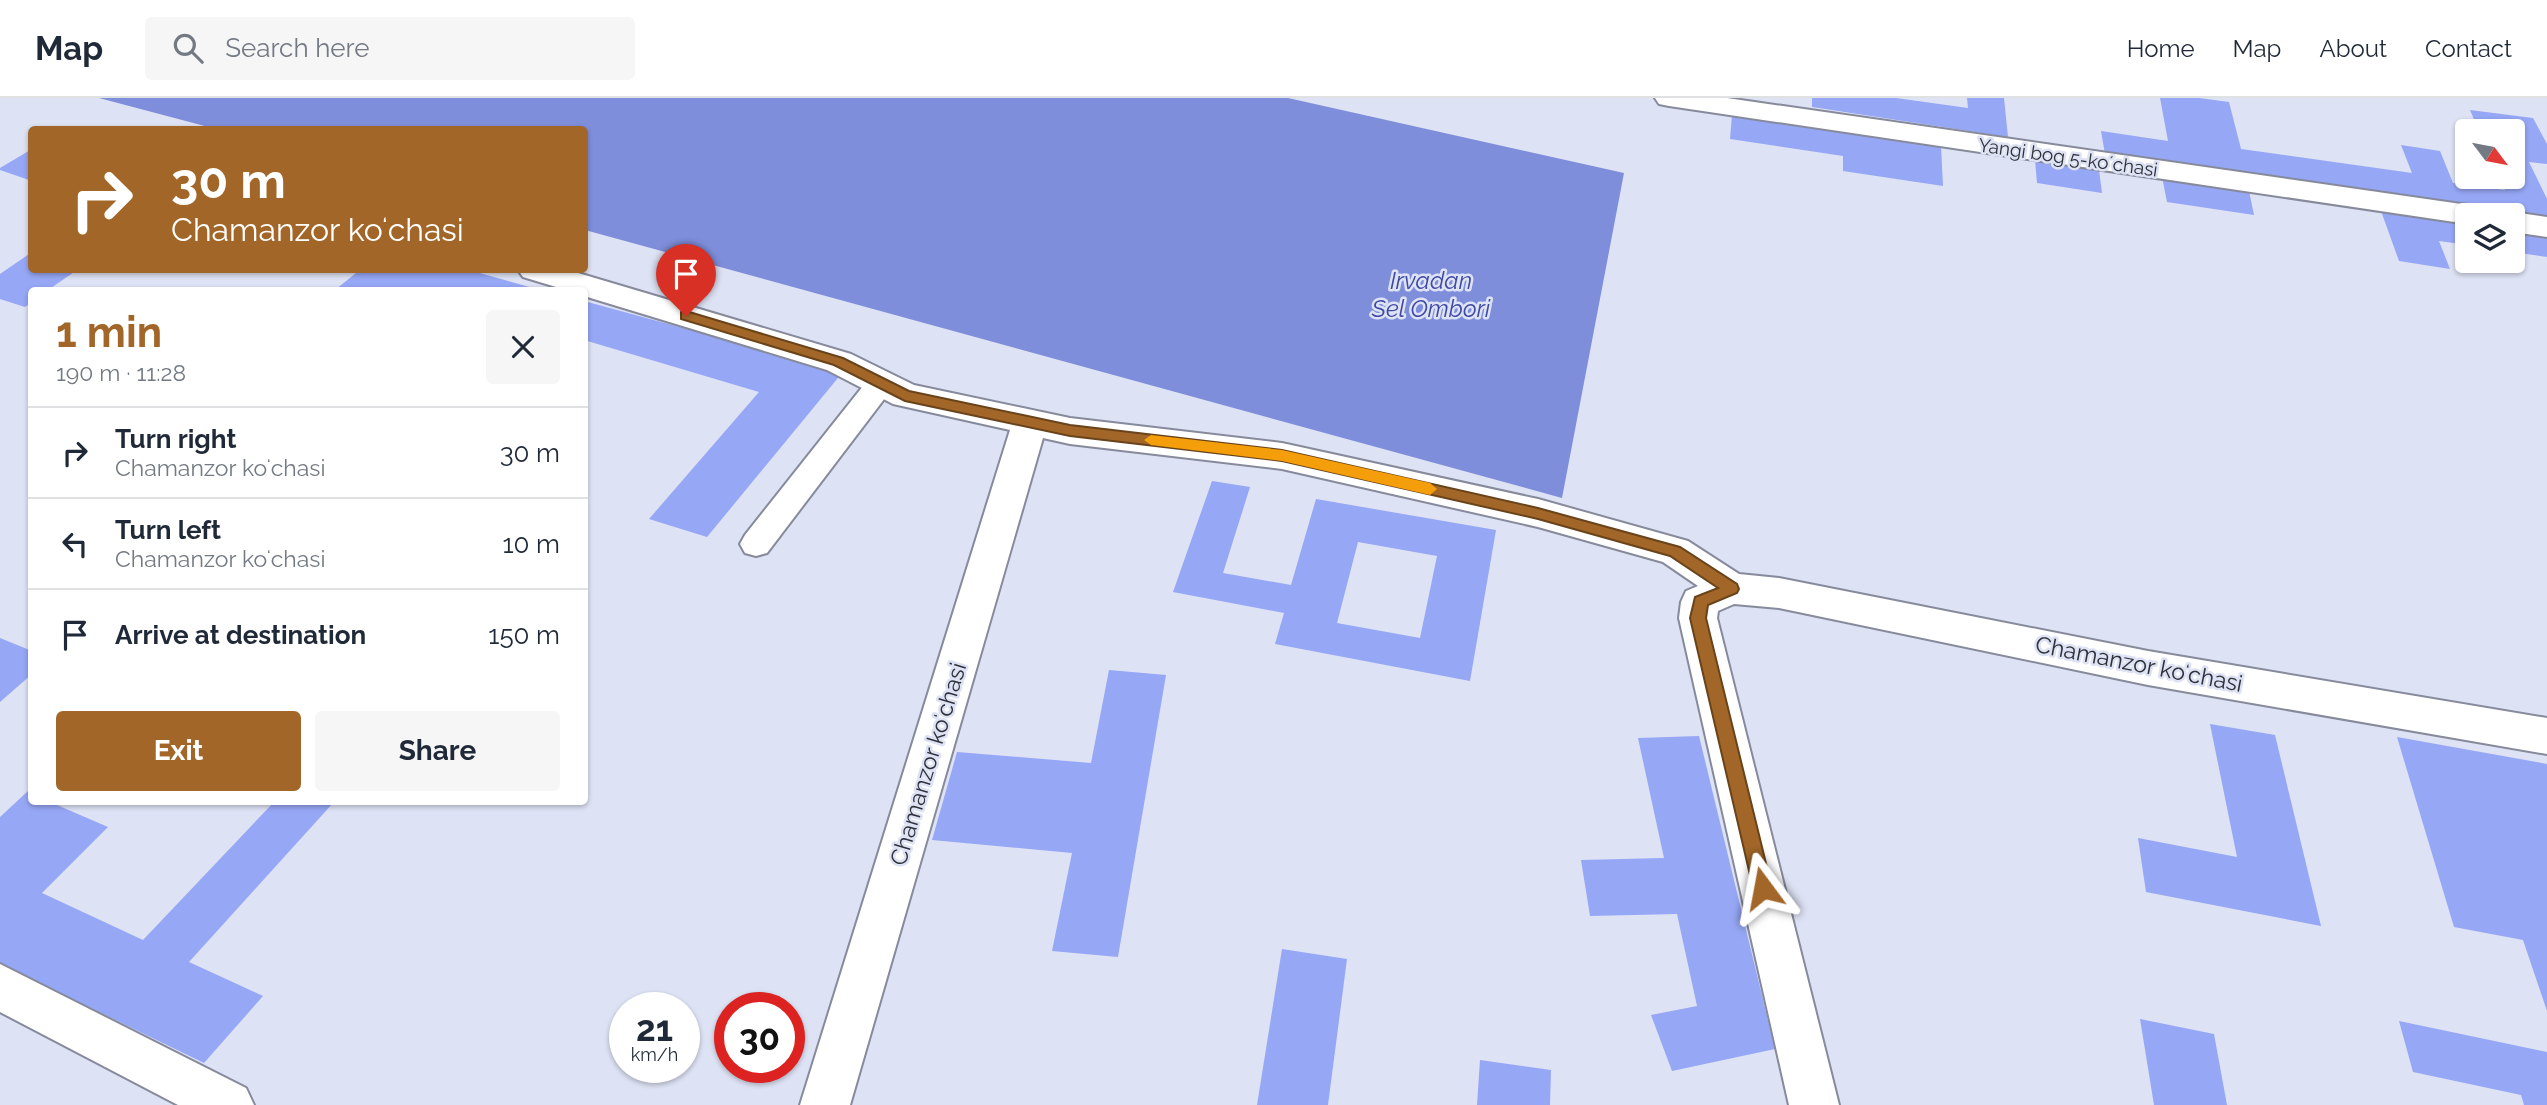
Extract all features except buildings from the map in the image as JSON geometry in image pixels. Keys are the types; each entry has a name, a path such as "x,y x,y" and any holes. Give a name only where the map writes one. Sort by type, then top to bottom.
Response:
{"street":[{"name":"Yangi bog 5-koʼchasi","path":"1669,98 2455,213"},
{"path":"2525,224 2547,227"},
{"name":"Chamanzor koʻchasi","path":"544,273 839,362 905,396 1070,431 1282,456 1538,513 1675,551 1731,589"},
{"name":"Chamanzor koʻchasi","path":"825,1105 1030,422"},
{"name":"Chamanzor koʻchasi","path":"1814,1105 1698,618 1700,602 1731,589 1779,593 2148,668 2547,736"},
{"path":"0,987 229,1105"}],"lane":[{"path":"755,544 881,383"}],"water":[{"name":"Irvadan Sel Ombori","path":"99,98 1288,98 1624,173 1562,498 588,231 588,126 205,126"}],"slow traffic":[{"path":"1151,440 1282,456 1430,489"}],"route":[{"path":"686,316 839,362 905,396 1070,431 1282,456 1538,513 1675,551 1731,589 1700,602 1698,618 1763,888"}]}
